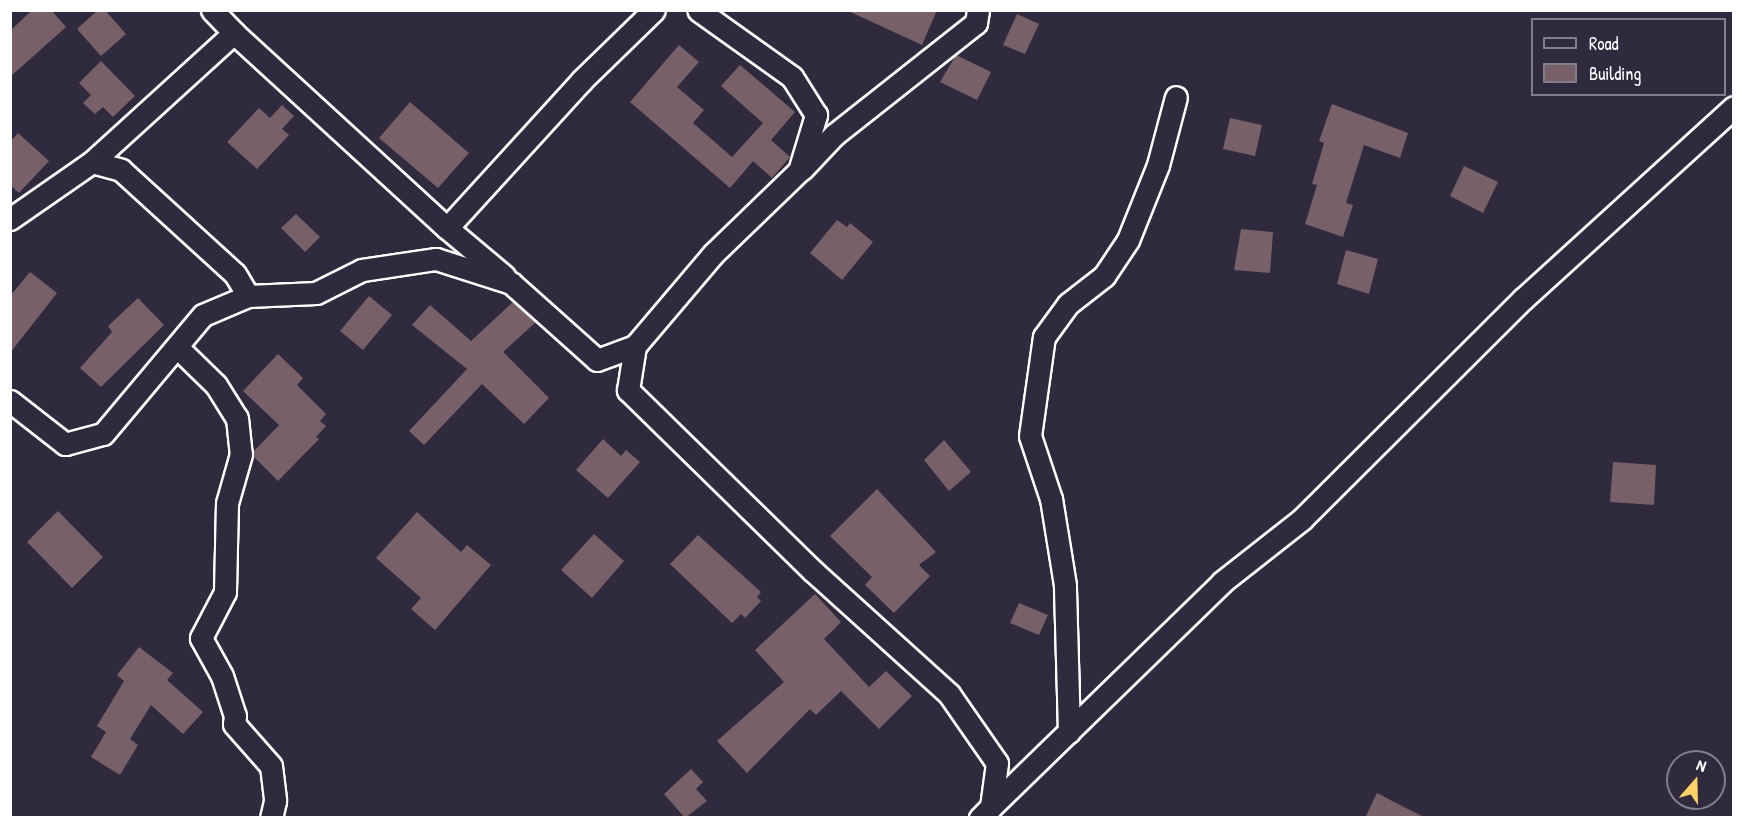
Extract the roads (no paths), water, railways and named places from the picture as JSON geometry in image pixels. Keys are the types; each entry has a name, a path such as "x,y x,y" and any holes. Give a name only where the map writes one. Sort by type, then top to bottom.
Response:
{"street":[{"path":"212,10 234,33 447,228 597,360 635,346 712,254 834,135 976,23 978,10"},
{"path":"447,228 582,80 654,10"},
{"path":"698,10 792,78 816,115 799,171"},
{"path":"10,219 92,162 234,33"},
{"path":"1069,732 1065,585 1051,500 1030,436 1044,337 1068,304 1104,276 1128,240 1158,165 1176,97"},
{"path":"986,812 1222,582 1302,519 1523,299 1734,107"},
{"path":"92,162 121,170 235,274 248,296"},
{"path":"10,401 65,444 103,434 146,380 178,348 203,315 248,296 316,293 362,270 436,259 511,283"},
{"path":"635,346 628,390 813,571 949,694 997,763 986,812"},
{"path":"178,348 216,385 237,418 241,454 227,503 225,592 201,638 222,676 236,716 234,724 271,766 275,801 271,818"}]}
